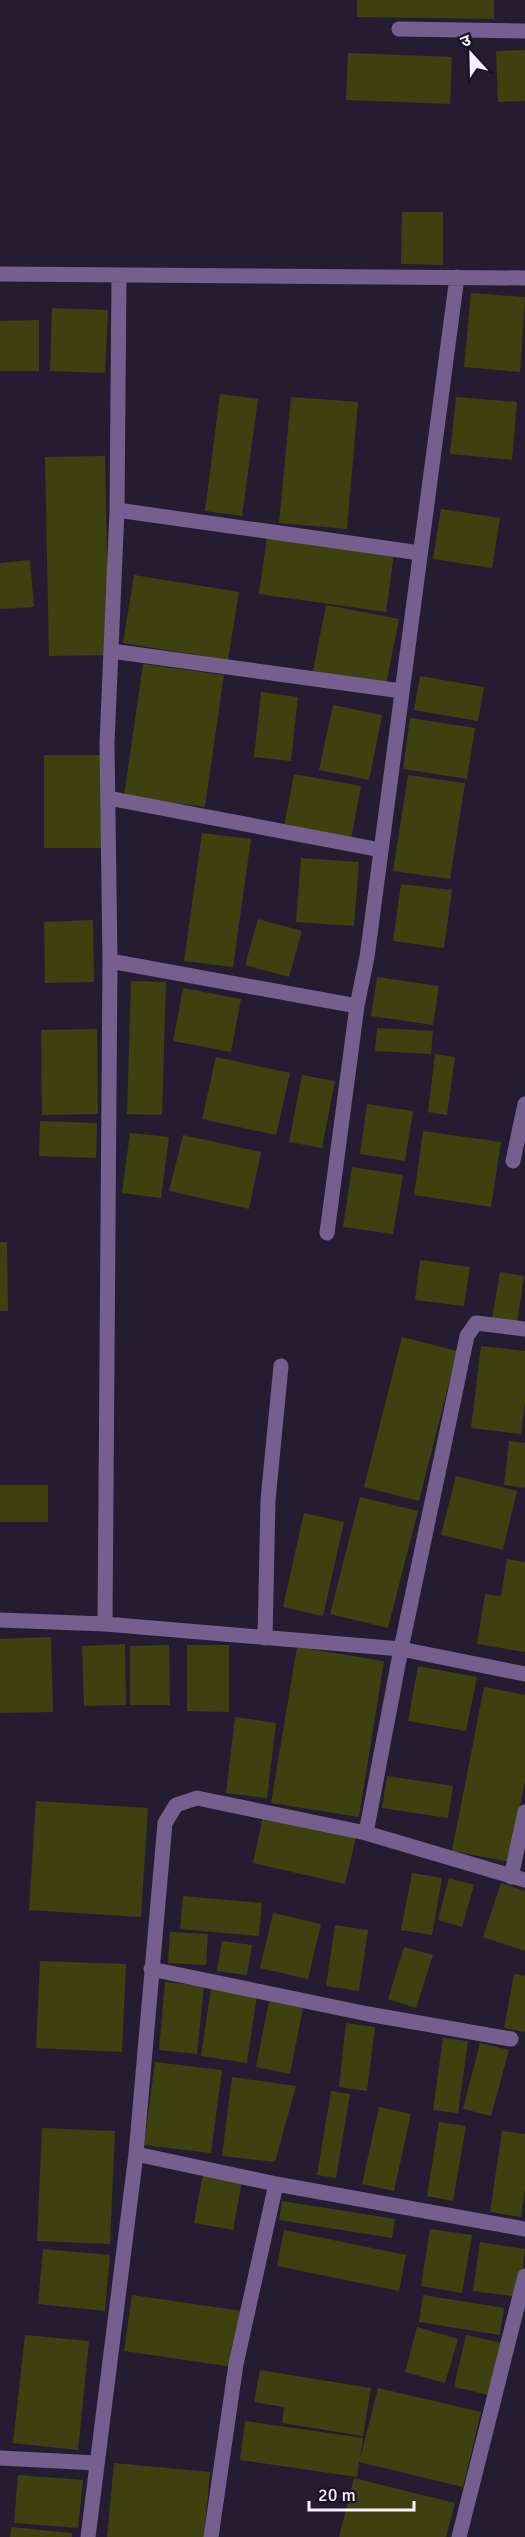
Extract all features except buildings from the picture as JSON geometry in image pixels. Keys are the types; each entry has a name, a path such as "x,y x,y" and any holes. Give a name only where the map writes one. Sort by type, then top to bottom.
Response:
{"street":[{"path":"399,29 525,31"},
{"path":"0,274 119,277 525,278"},
{"path":"105,1624 110,961 107,743 117,510 119,277"},
{"path":"327,1233 357,1006 367,957 456,277"},
{"path":"117,510 420,554"},
{"path":"111,651 402,691"},
{"path":"108,798 381,850"},
{"path":"110,961 357,1006"},
{"path":"513,1161 525,1104"},
{"path":"366,1833 401,1649 467,1336 476,1323 525,1329"},
{"path":"265,1638 268,1500 281,1366"},
{"path":"0,1620 105,1624 401,1649 525,1674"},
{"path":"88,2537 136,2154 165,1824 176,1806 197,1798 366,1833 518,1878 525,1812"},
{"path":"151,1969 368,2014 511,2039"},
{"path":"136,2154 276,2184 525,2229"},
{"path":"211,2537 236,2364 276,2184"},
{"path":"459,2537 525,2276"},
{"path":"0,2458 98,2463"}]}
